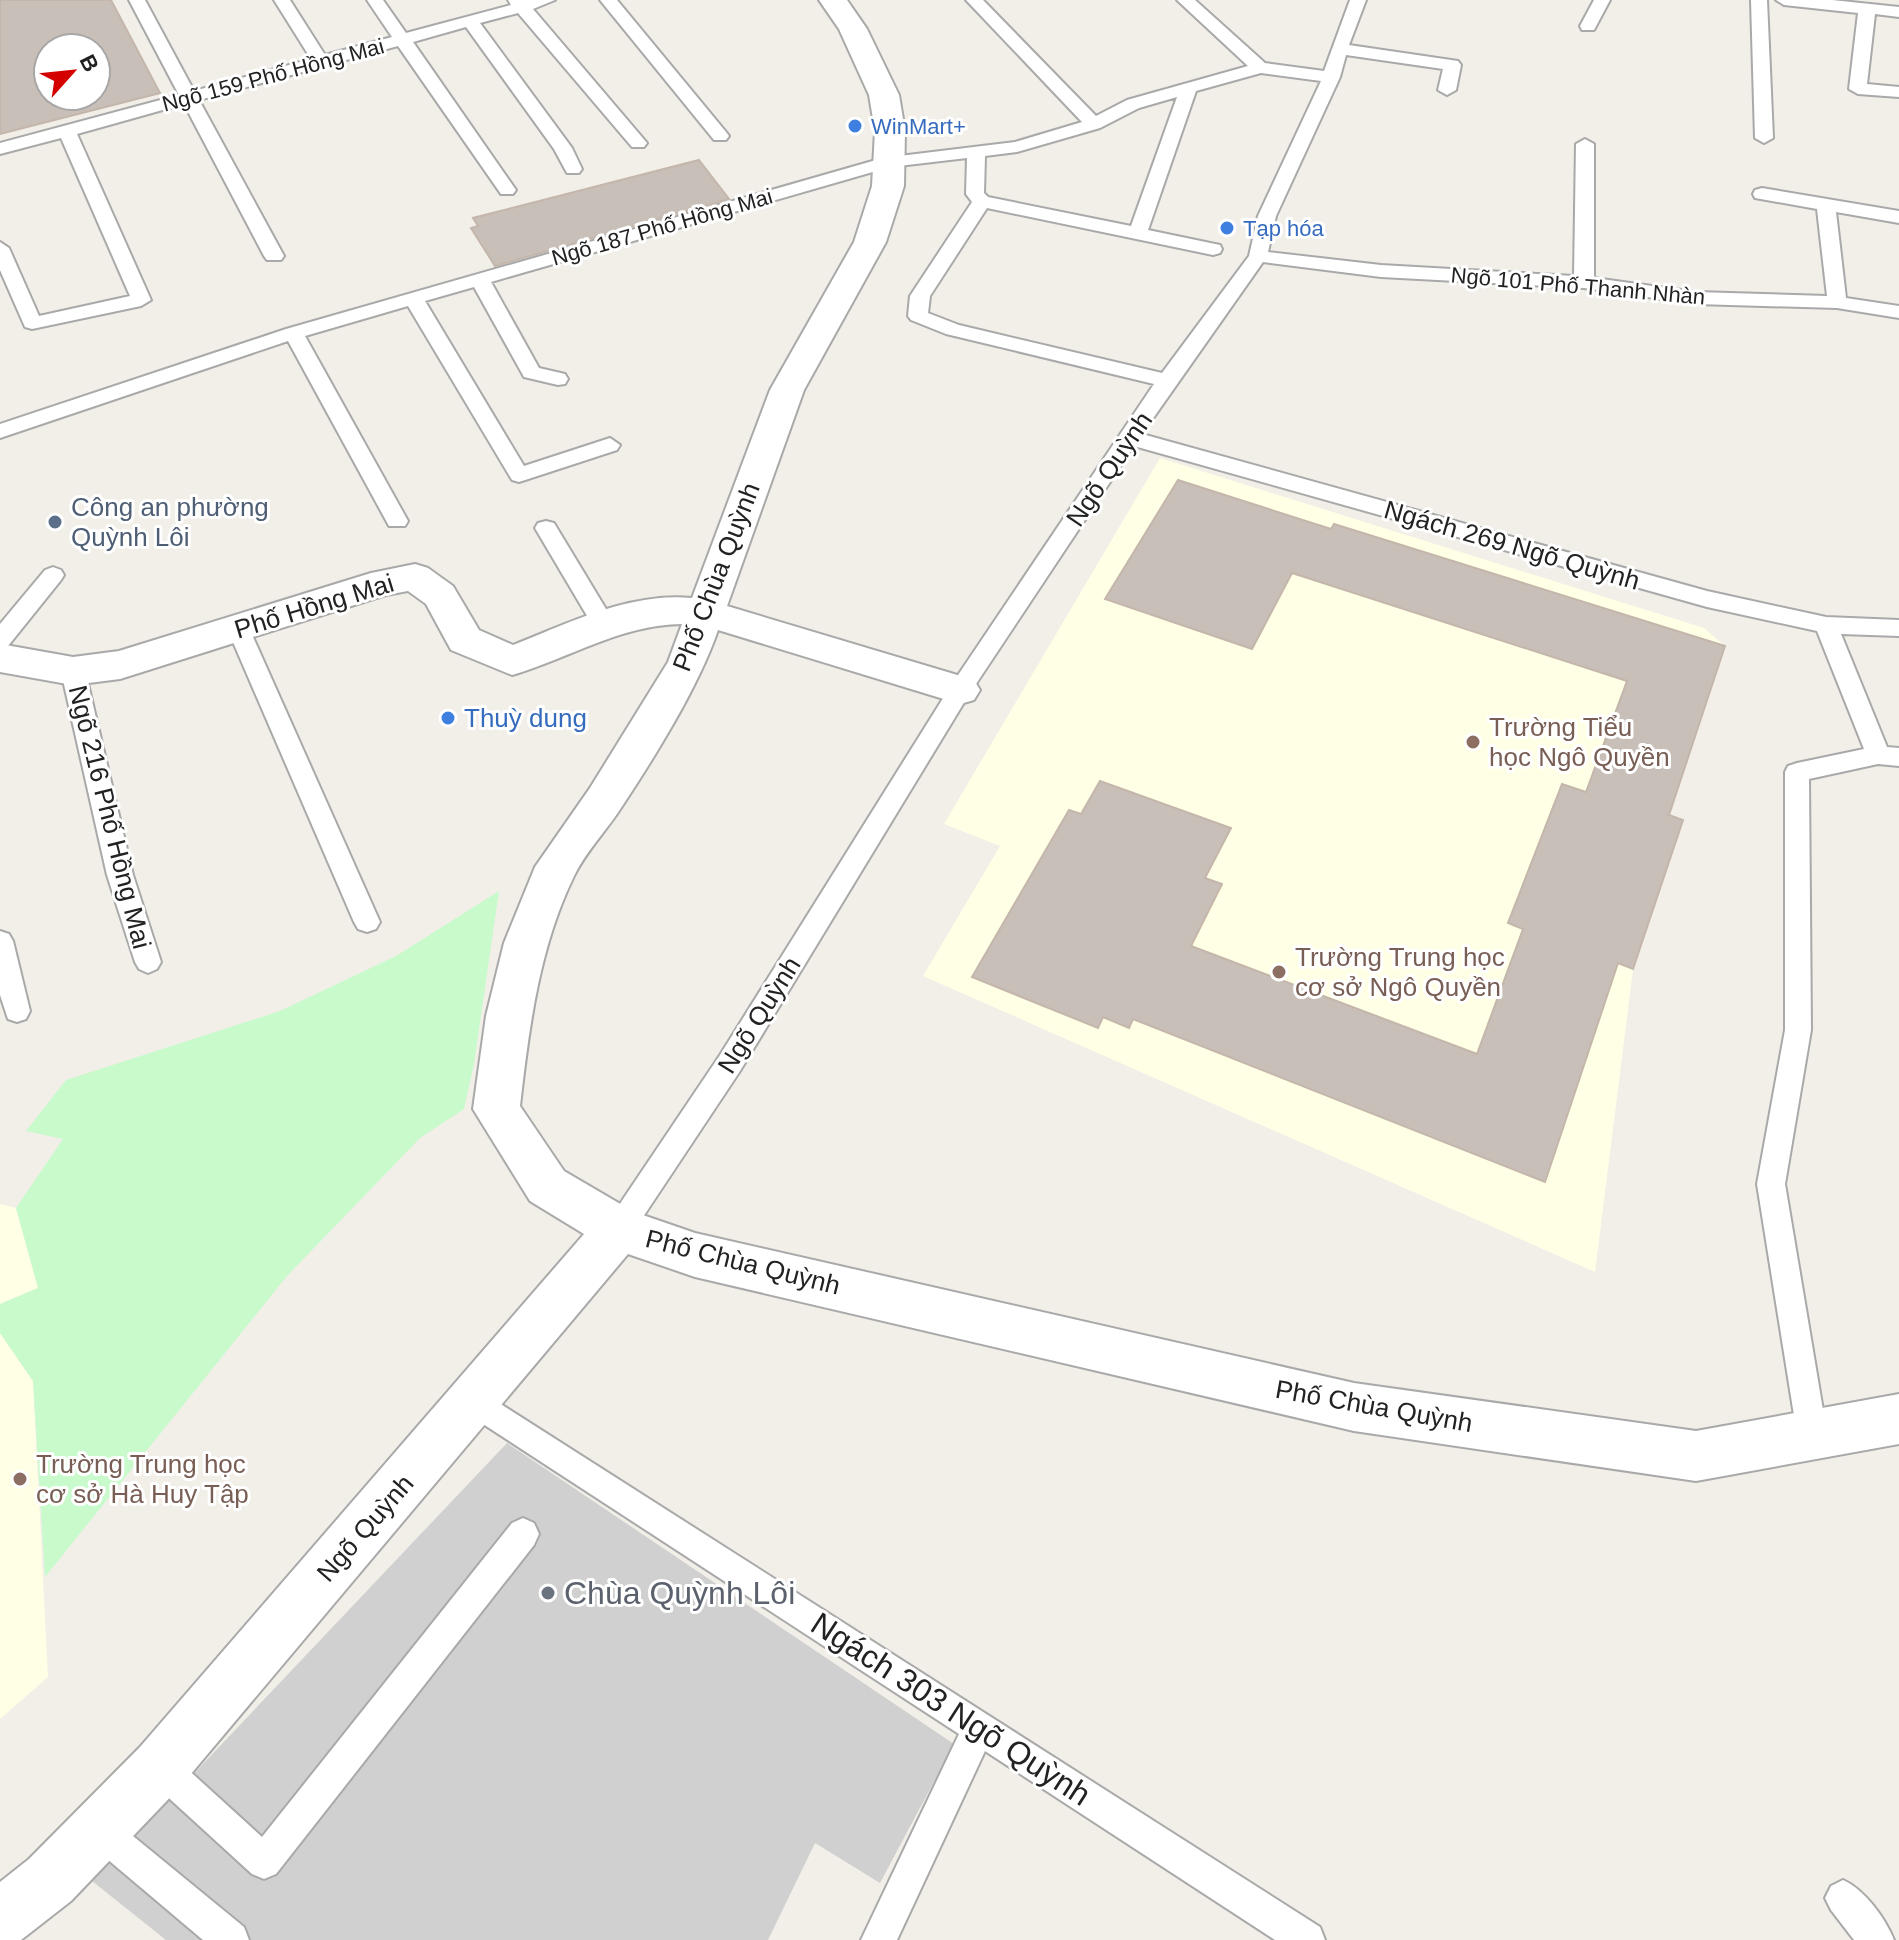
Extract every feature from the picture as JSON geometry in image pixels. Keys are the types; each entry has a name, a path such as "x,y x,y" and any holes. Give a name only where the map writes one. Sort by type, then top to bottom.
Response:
{"street":[{"name":"Phố Chùa Quỳnh","path":"833,0 853,29 884,95 890,131 888,186 870,242 787,390 687,664 605,799 556,867 526,943 508,1016 496,1109 547,1186 619,1229 695,1255 1354,1407 1696,1456 1899,1419"},
{"name":"Phố Hồng Mai","path":"0,658 73,671 120,665 384,582 415,577 440,595 465,640 512,661 636,613 679,608 706,613 960,690"},
{"name":"Ngõ Quỳnh","path":"0,1919 50,1880 160,1767 619,1229"}],"lane":[{"path":"137,0 274,256"},
{"path":"282,0 321,62"},
{"path":"375,0 507,190"},
{"name":"Ngõ 159 Phố Hồng Mai","path":"0,149 470,21 518,4 547,0"},
{"path":"608,0 720,136"},
{"path":"974,0 1094,124"},
{"path":"1185,0 1260,68"},
{"name":"Ngõ Quỳnh","path":"619,1229 730,1063 960,690 1167,381 1258,256 1267,216 1331,77 1358,0"},
{"path":"1588,26 1602,0"},
{"path":"1759,0 1764,138"},
{"path":"1784,0 1899,12"},
{"path":"518,4 638,143"},
{"path":"1867,9 1858,89 1899,92"},
{"path":"470,21 563,148 573,169"},
{"path":"1339,49 1452,65 1447,90"},
{"name":"Ngõ 187 Phố Hồng Mai","path":"0,431 293,333 889,162 1017,147 1094,124 1133,104 1260,68 1331,77"},
{"path":"1138,232 1189,88"},
{"path":"0,248 32,323 141,300 67,131"},
{"path":"1584,282 1585,144"},
{"path":"976,152 975,194 982,201 1213,249"},
{"path":"1762,194 1899,217"},
{"path":"982,201 920,296 918,316 953,330 1167,381"},
{"path":"1826,206 1837,302"},
{"name":"Ngõ 101 Phố Thanh Nhàn","path":"1258,256 1381,271 1584,282 1696,298 1837,302 1899,312"},
{"path":"479,279 531,372 558,379"},
{"path":"413,298 519,475 610,445"},
{"path":"293,333 397,521"},
{"name":"Ngách 269 Ngõ Quỳnh","path":"1130,438 1707,599 1826,625 1899,628"},
{"path":"546,528 604,625"},
{"path":"0,640 53,575"},
{"path":"1812,1434 1771,1184 1798,1030 1797,772 1888,756 1826,625"},
{"path":"238,628 367,922"},
{"name":"Ngõ 216 Phố Hồng Mai","path":"73,671 120,875 148,962"},
{"path":"0,941 17,1011"},
{"name":"Ngách 303 Ngõ Quỳnh","path":"474,1401 1307,1940"},
{"path":"160,1767 264,1862 523,1534"},
{"path":"879,1940 979,1728"},
{"path":"99,1830 231,1940"},
{"path":"1843,1898 1876,1940"}],"shaded area":[{"name":"Trường Trung học cơ sở Ngô Quyền","path":"1160,458 1704,628 1725,646 1669,815 1662,880 1633,969 1595,1272 923,976 1000,846 944,824"},
{"path":"0,1204 16,1208 38,1288 0,1304"},
{"name":"Trường Trung học cơ sở Hà Huy Tập","path":"0,1333 33,1381 48,1677 0,1719"},
{"name":"Chùa Quỳnh Lôi","path":"507,1443 954,1744 880,1883 815,1843 768,1940 166,1940 92,1881"}],"green space":[{"path":"499,891 474,1064 464,1109 420,1138 287,1276 45,1577 33,1381 0,1333 0,1304 38,1288 16,1208 63,1139 26,1131 66,1080 280,1011 396,956"}],"building":[{"path":"0,0 111,0 160,93 112,105 112,32 32,32 32,112 86,112 0,134"},
{"path":"699,160 729,199 495,266 471,228 478,226 473,218"},
{"path":"1178,480 1331,529 1334,524 1725,646 1669,815 1683,820 1633,969 1618,963 1545,1182 1133,1019 1129,1028 1103,1017 1098,1028 972,977 1069,810 1081,814 1100,781 1231,828 1205,878 1222,884 1191,946 1477,1054 1523,929 1508,923 1562,784 1586,792 1627,681 1292,573 1252,649 1105,599"}],"place":[{"name":"WinMart+","path":"855,126"},
{"name":"Tạp hóa","path":"1227,228"},
{"name":"Công an phường Quỳnh Lôi","path":"55,522"},
{"name":"Thuỳ dung","path":"448,718"},
{"name":"Trường Tiểu học Ngô Quyền","path":"1473,742"},
{"name":"Trường Trung học cơ sở Ngô Quyền","path":"1279,972"},
{"name":"Trường Trung học cơ sở Hà Huy Tập","path":"20,1479"},
{"name":"Chùa Quỳnh Lôi","path":"548,1593"}]}
